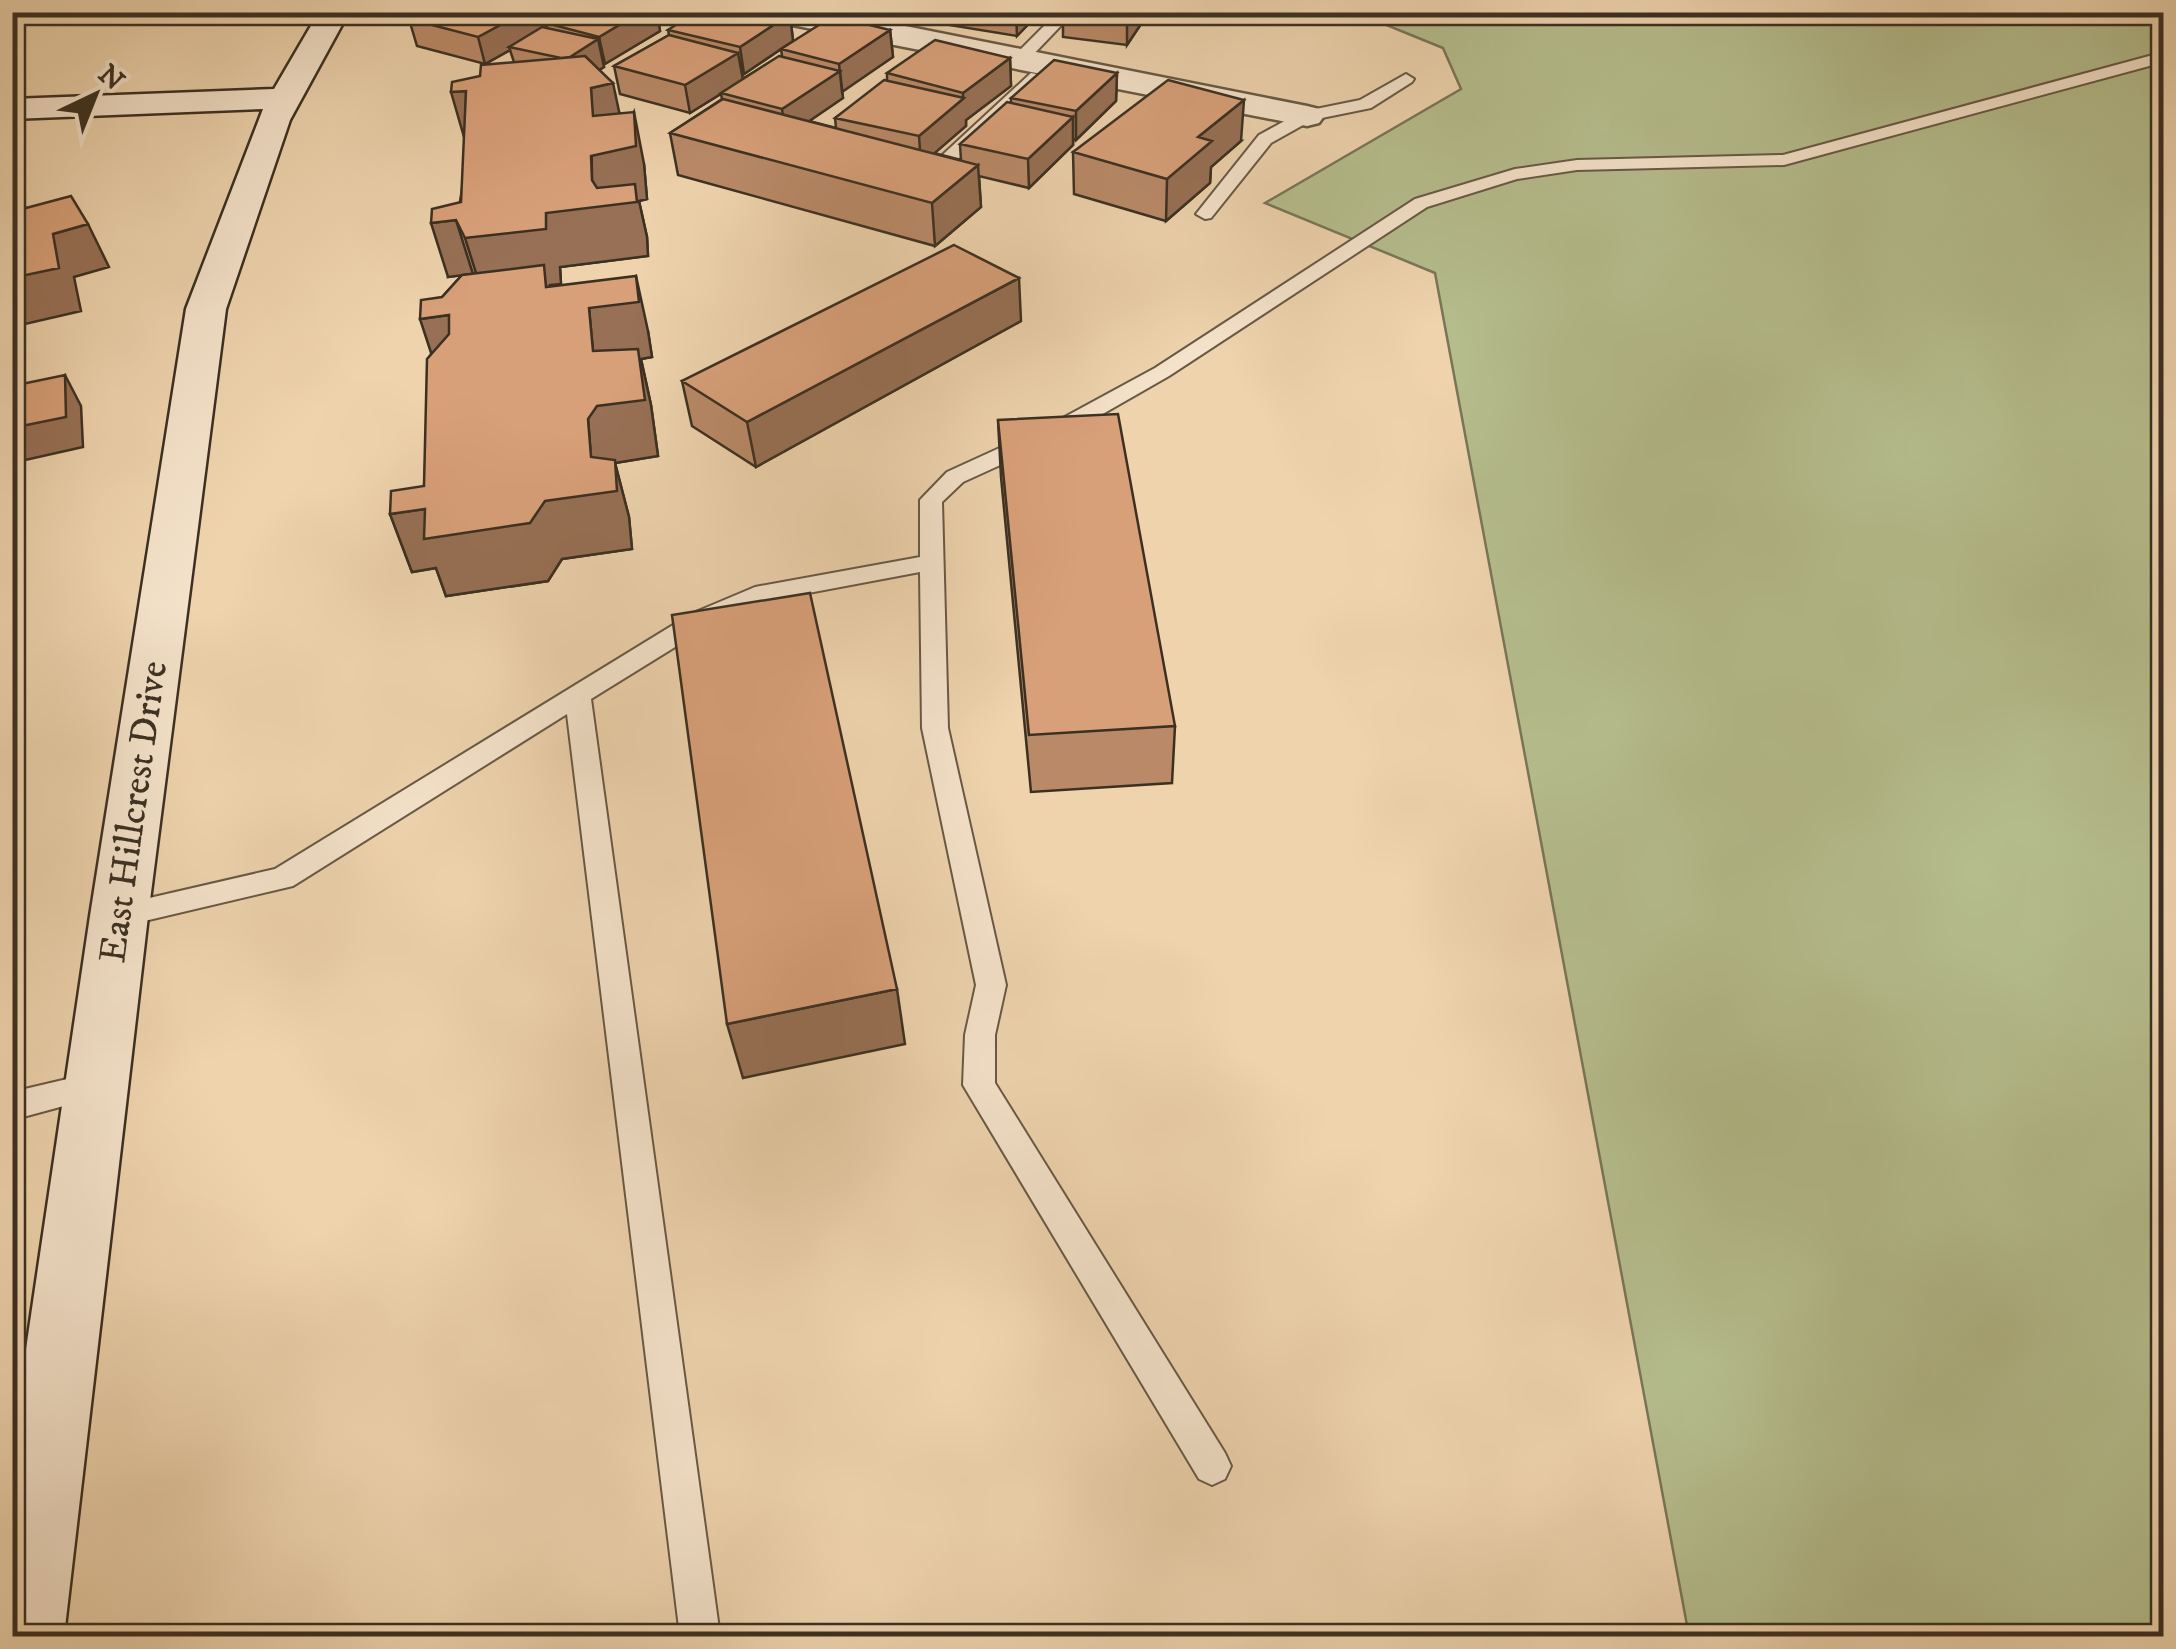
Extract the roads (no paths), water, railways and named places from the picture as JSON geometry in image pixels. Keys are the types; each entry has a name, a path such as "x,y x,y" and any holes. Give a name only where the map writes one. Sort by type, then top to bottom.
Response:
{"main road":[{"name":"East Hillcrest Drive","path":"24,1636 119,916 206,309 273,120 334,12"},
{"path":"772,12 1307,116"},
{"path":"12,109 284,98"}],"lane":[{"path":"944,164 1036,61 1067,12"},
{"path":"1212,1466 978,1085 980,1035 991,985 935,728 931,500 955,477 1058,430 1162,372 1421,203 1515,174 1577,165 1784,160 2164,57"},
{"path":"1205,214 1265,139 1307,116 1364,104 1406,79"},
{"path":"119,916 283,878 700,620 755,595 934,562"},
{"path":"578,698 700,1636"},
{"path":"12,1106 97,1085"}]}
